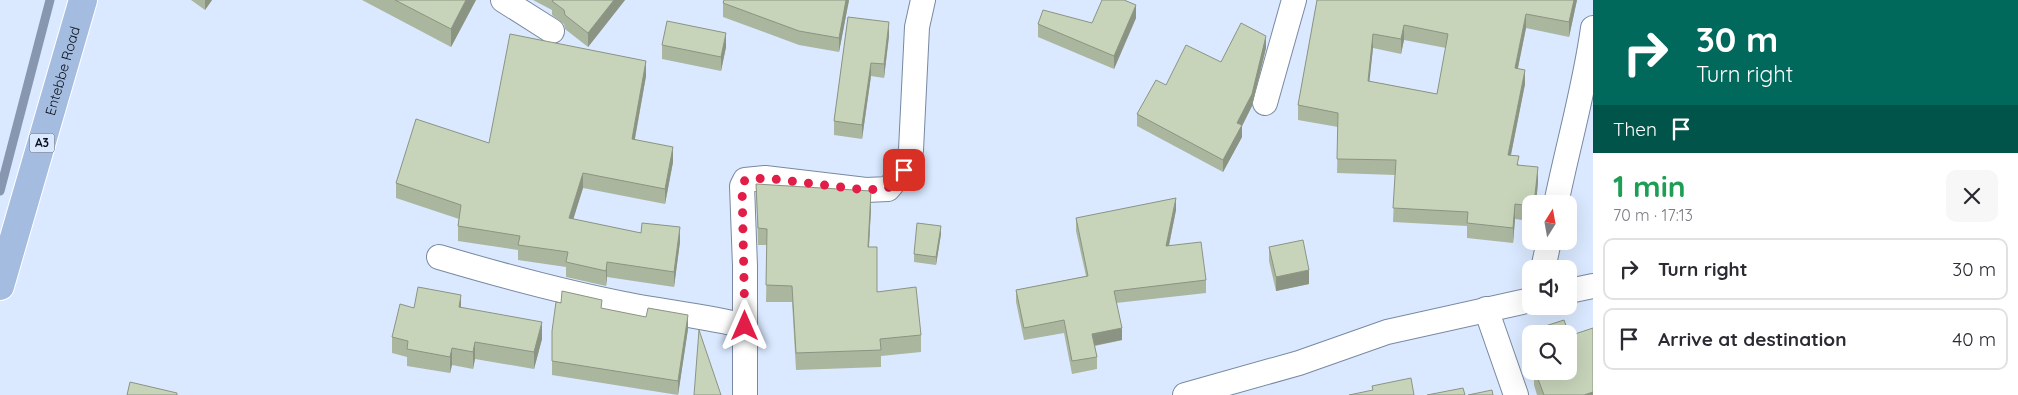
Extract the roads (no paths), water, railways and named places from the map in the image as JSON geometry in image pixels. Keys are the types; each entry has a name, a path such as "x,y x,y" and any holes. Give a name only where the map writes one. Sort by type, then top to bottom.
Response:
{"main road":[{"name":"Entebbe Road","path":"0,286 83,0"}],"street":[{"path":"503,0 552,30"},
{"path":"745,395 742,186 745,180 765,178 866,190 888,188 904,170 911,150 917,27 922,0"},
{"path":"1264,103 1283,44 1294,0"},
{"path":"1558,195 1570,136 1587,71 1593,28"},
{"path":"439,258 516,279 626,304 709,317 745,326"},
{"path":"1577,289 1593,286"},
{"path":"1185,395 1299,363 1387,332 1522,302"},
{"path":"1486,309 1516,395"}],"waterway":[{"path":"0,191 50,0"}]}
